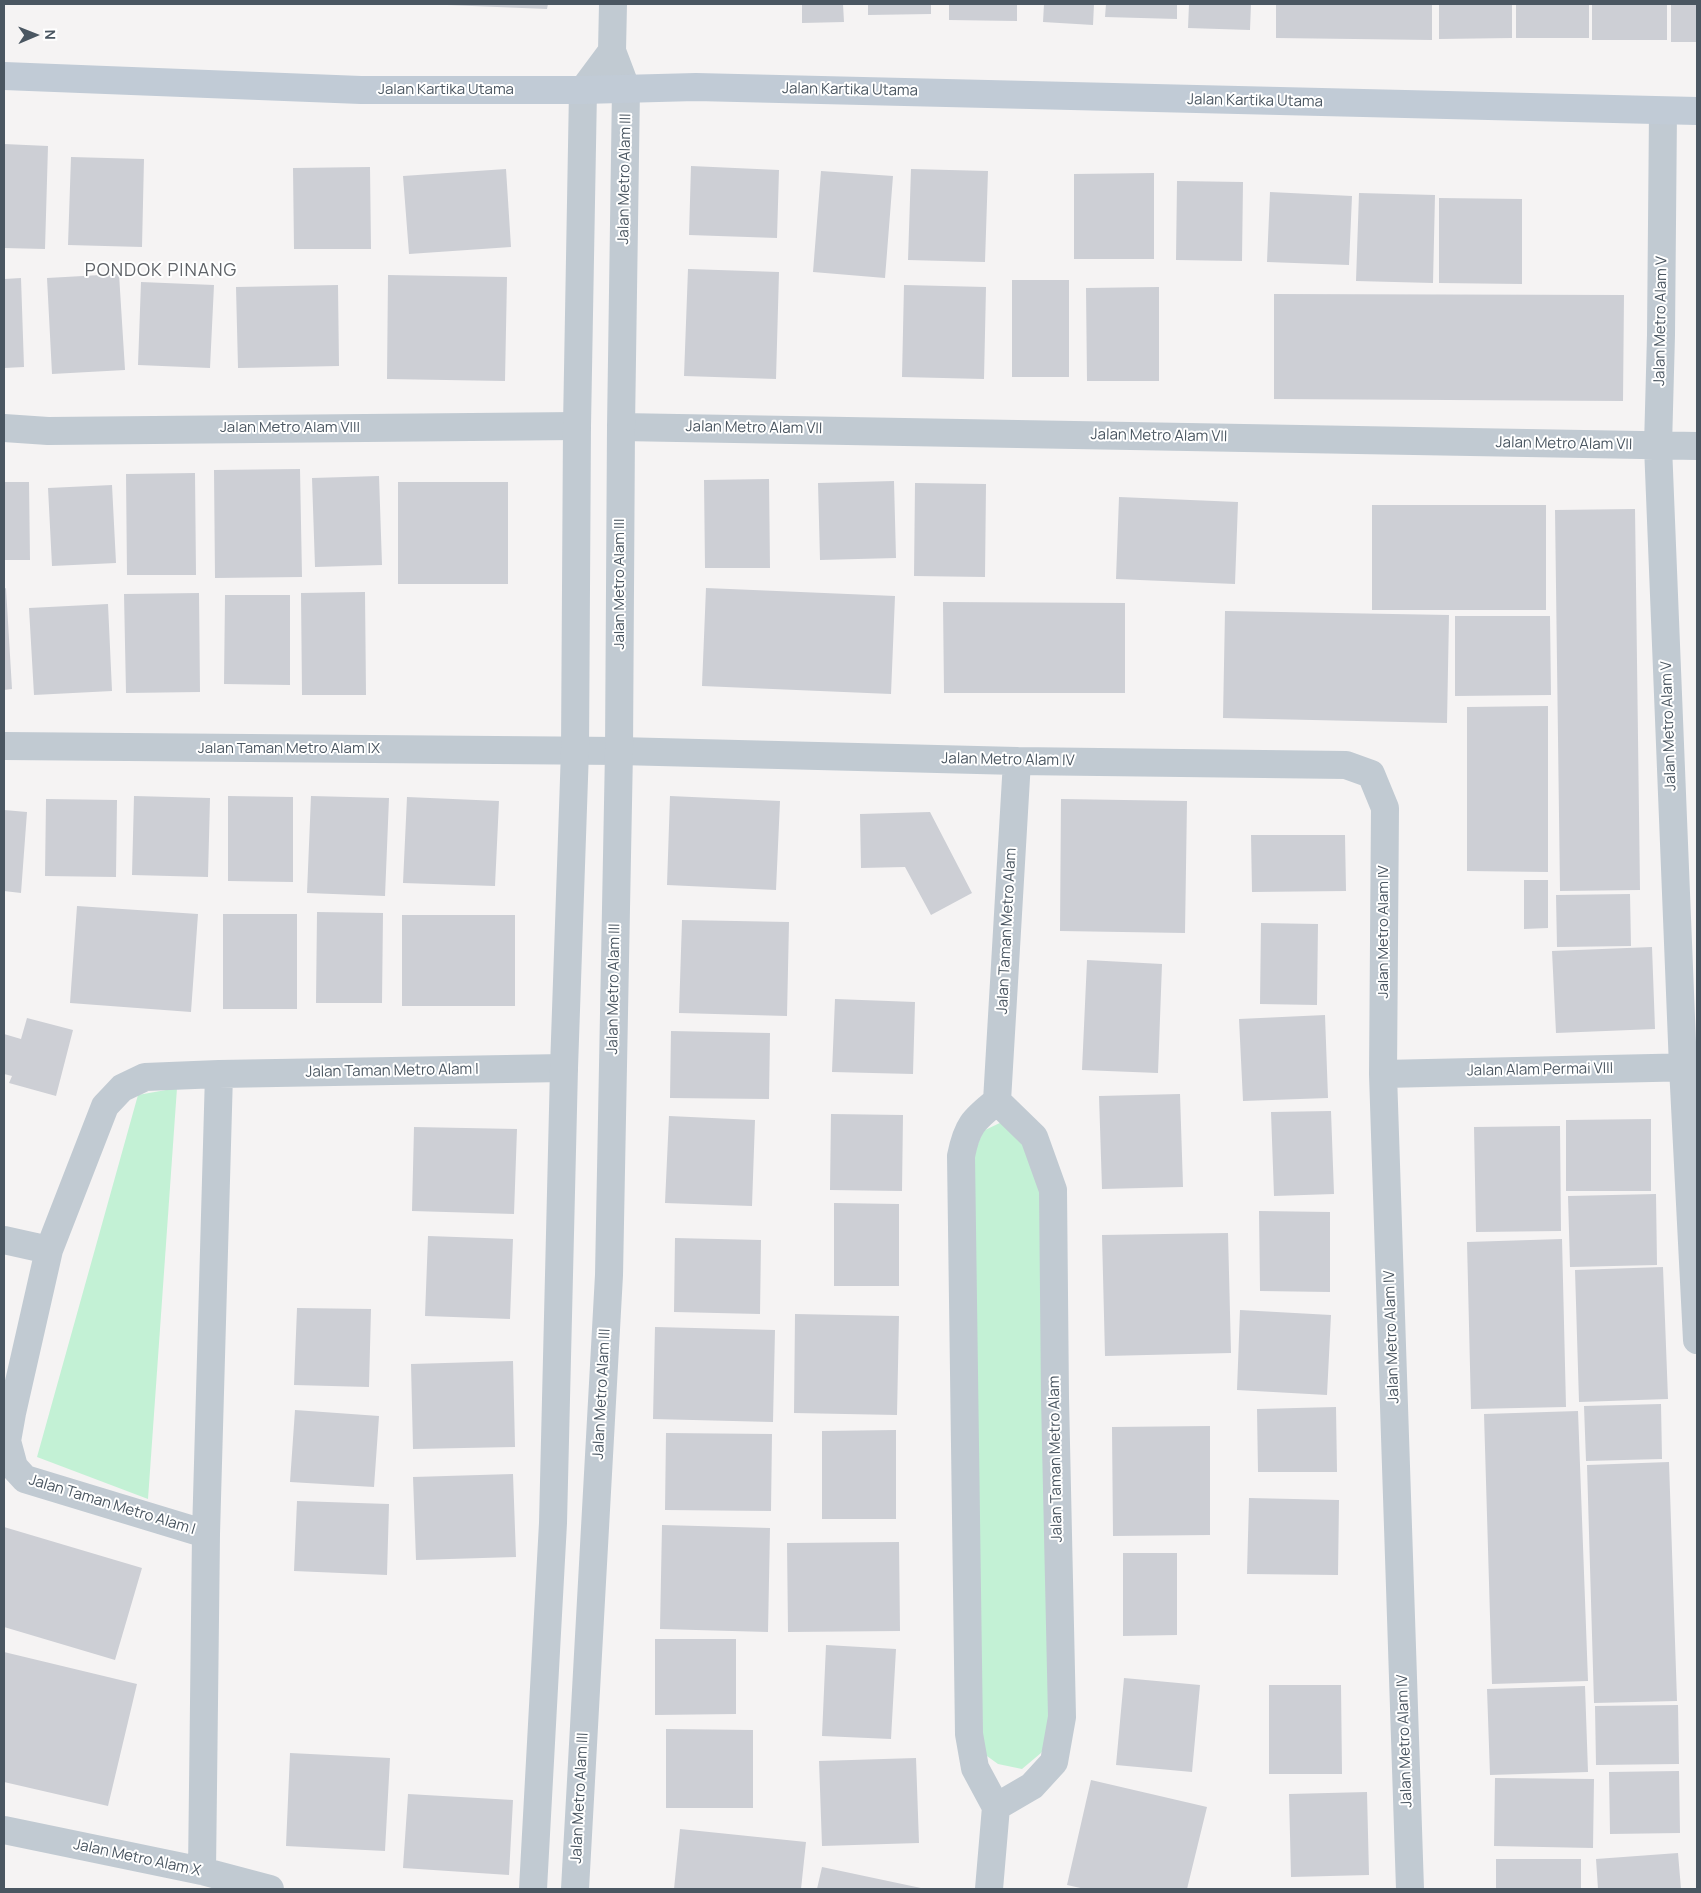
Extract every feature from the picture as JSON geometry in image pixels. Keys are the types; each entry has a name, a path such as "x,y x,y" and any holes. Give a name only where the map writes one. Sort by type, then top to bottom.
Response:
{"main road":[{"name":"Jalan Kartika Utama","path":"4,76 361,90 583,90 696,86 1697,112"}],"street":[{"path":"613,4 612,51 626,88"},
{"path":"533,1889 552,1523 564,1068 575,750 577,426 583,90 612,51"},
{"name":"Jalan Metro Alam III","path":"575,1889 608,1275 620,751 621,427 626,88"},
{"name":"Jalan Metro Alam V","path":"1663,111 1658,446 1690,1067 1697,1340"},
{"name":"Jalan Metro Alam VIII","path":"4,428 48,431 577,426"},
{"name":"Jalan Metro Alam VII","path":"621,427 1697,446"},
{"name":"Jalan Taman Metro Alam IX","path":"4,746 575,750"},
{"name":"Jalan Metro Alam IV","path":"575,750 1017,761 1346,765 1371,774 1385,808 1383,1074 1410,1889"},
{"name":"Jalan Taman Metro Alam","path":"996,1808 1032,1786 1054,1762 1062,1717 1055,1398 1053,1190 1034,1137 997,1101 1017,761"},
{"name":"Jalan Alam Permai VIII","path":"1383,1074 1690,1067"},
{"name":"Jalan Taman Metro Alam I","path":"206,1534 25,1479 14,1467 7,1441 49,1250 105,1106 122,1088 145,1077 564,1068"},
{"name":"Jalan Taman Metro Alam I","path":"202,1871 206,1534 219,1074"},
{"path":"989,1889 996,1808 975,1768 969,1734 961,1156 966,1134 977,1116 997,1101"},
{"path":"4,1240 49,1250"},
{"name":"Jalan Metro Alam X","path":"4,1830 202,1871 270,1889"}],"green space":[{"path":"177,1088 148,1499 37,1457 138,1095"},
{"path":"1006,1120 1031,1143 1042,1178 1055,1733 1041,1753 1022,1769 998,1764 980,1751 970,1165 983,1131"}],"building":[{"path":"447,4 548,4 547,9"},
{"path":"802,4 843,4 844,22 802,23"},
{"path":"868,4 931,4 931,14 868,15"},
{"path":"949,4 1017,4 1017,21 949,20"},
{"path":"1044,4 1094,4 1093,25 1043,22"},
{"path":"1106,4 1177,4 1177,19 1105,17"},
{"path":"1189,4 1251,4 1250,30 1188,28"},
{"path":"1276,4 1432,4 1432,40 1276,38"},
{"path":"1439,4 1512,4 1512,38 1439,39"},
{"path":"1516,4 1589,4 1589,38 1516,38"},
{"path":"1592,4 1667,4 1667,40 1592,40"},
{"path":"1671,4 1697,4 1697,42 1671,42"},
{"path":"4,144 48,146 45,249 4,248"},
{"path":"71,157 144,159 142,247 68,245"},
{"path":"691,166 779,170 777,238 689,235"},
{"path":"370,167 371,249 294,249 293,168"},
{"path":"506,169 511,247 409,254 403,176"},
{"path":"911,169 988,171 985,262 908,260"},
{"path":"821,171 893,176 885,278 813,272"},
{"path":"1154,173 1154,259 1074,259 1074,174"},
{"path":"1177,181 1243,182 1242,261 1176,260"},
{"path":"1270,192 1352,196 1349,265 1267,262"},
{"path":"1359,193 1435,195 1433,283 1356,281"},
{"path":"1439,198 1522,199 1522,284 1439,283"},
{"path":"688,269 779,272 776,379 684,376"},
{"path":"119,274 125,370 52,374 47,278"},
{"path":"388,275 507,277 505,381 387,379"},
{"path":"21,278 24,367 4,368 4,279"},
{"path":"1012,280 1069,280 1069,377 1012,377"},
{"path":"141,282 214,285 210,368 138,365"},
{"path":"338,285 339,366 238,368 236,287"},
{"path":"904,285 986,287 984,379 902,377"},
{"path":"1159,287 1159,381 1087,381 1086,288"},
{"path":"1274,294 1624,295 1623,401 1274,399"},
{"path":"300,469 302,577 215,578 214,470"},
{"path":"195,473 196,575 127,575 126,474"},
{"path":"379,476 382,565 315,567 312,478"},
{"path":"769,479 770,568 705,568 704,480"},
{"path":"894,481 896,558 820,560 818,483"},
{"path":"4,482 29,482 30,560 4,560"},
{"path":"398,482 508,482 508,584 398,584"},
{"path":"915,483 986,484 985,577 914,576"},
{"path":"112,485 116,563 52,566 48,488"},
{"path":"1119,497 1238,502 1235,584 1116,579"},
{"path":"1372,505 1546,505 1546,610 1372,610"},
{"path":"1635,509 1640,890 1560,891 1555,510"},
{"path":"6,588 12,689 4,690 4,589"},
{"path":"706,588 895,596 891,694 702,686"},
{"path":"365,592 366,695 302,695 301,593"},
{"path":"199,593 200,692 126,693 124,594"},
{"path":"225,595 290,595 290,685 224,684"},
{"path":"943,602 1125,603 1125,693 944,693"},
{"path":"108,604 112,691 34,695 29,608"},
{"path":"1225,611 1449,615 1447,723 1223,718"},
{"path":"1455,616 1550,616 1551,695 1455,696"},
{"path":"1548,706 1548,872 1467,871 1467,707"},
{"path":"134,796 210,798 208,877 132,875"},
{"path":"228,796 293,797 293,882 228,881"},
{"path":"311,796 389,798 385,896 307,893"},
{"path":"670,796 780,801 776,890 667,885"},
{"path":"407,797 499,801 495,886 403,883"},
{"path":"46,799 117,800 116,877 45,876"},
{"path":"1061,799 1187,801 1185,933 1060,931"},
{"path":"4,810 27,812 21,893 4,891"},
{"path":"930,812 972,893 931,915 905,867 861,868 860,814"},
{"path":"1251,835 1345,835 1346,891 1252,892"},
{"path":"1524,880 1548,880 1548,928 1524,929"},
{"path":"1630,894 1631,946 1557,947 1556,895"},
{"path":"77,906 198,914 191,1012 70,1003"},
{"path":"317,912 383,913 382,1003 316,1003"},
{"path":"223,914 297,914 297,1009 223,1009"},
{"path":"402,915 515,915 515,1006 402,1006"},
{"path":"682,920 789,922 787,1016 679,1013"},
{"path":"1261,923 1318,924 1317,1005 1260,1004"},
{"path":"1652,947 1655,1029 1556,1033 1552,951"},
{"path":"1087,960 1162,964 1158,1073 1082,1070"},
{"path":"835,999 915,1002 913,1074 832,1072"},
{"path":"1325,1015 1328,1098 1243,1101 1239,1019"},
{"path":"27,1018 73,1030 56,1096 9,1083 12,1076 4,1074 4,1034 21,1039"},
{"path":"671,1031 770,1033 769,1099 670,1098"},
{"path":"1180,1094 1183,1187 1102,1189 1099,1096"},
{"path":"1331,1111 1334,1194 1274,1196 1271,1112"},
{"path":"831,1114 903,1115 902,1191 830,1190"},
{"path":"669,1116 755,1120 752,1206 665,1203"},
{"path":"1651,1119 1651,1191 1566,1191 1566,1120"},
{"path":"1560,1126 1561,1231 1476,1232 1474,1127"},
{"path":"414,1127 517,1129 514,1214 412,1211"},
{"path":"1656,1194 1657,1265 1570,1267 1568,1196"},
{"path":"834,1203 899,1204 899,1286 834,1286"},
{"path":"1259,1211 1330,1212 1330,1292 1260,1291"},
{"path":"1228,1233 1231,1353 1105,1356 1102,1235"},
{"path":"428,1236 513,1239 510,1319 425,1316"},
{"path":"675,1238 761,1240 760,1314 674,1312"},
{"path":"1562,1239 1566,1407 1471,1409 1467,1242"},
{"path":"1663,1267 1668,1399 1579,1402 1575,1270"},
{"path":"297,1308 371,1309 369,1387 294,1385"},
{"path":"1240,1310 1331,1315 1327,1395 1237,1390"},
{"path":"795,1314 899,1316 897,1415 794,1413"},
{"path":"655,1327 775,1330 773,1422 653,1419"},
{"path":"513,1361 515,1447 413,1449 411,1364"},
{"path":"1661,1404 1662,1459 1586,1461 1584,1406"},
{"path":"1336,1407 1337,1472 1258,1472 1257,1409"},
{"path":"295,1410 379,1416 374,1487 290,1482"},
{"path":"1578,1411 1588,1681 1492,1684 1484,1414"},
{"path":"1210,1426 1210,1535 1113,1536 1112,1427"},
{"path":"896,1430 896,1519 822,1519 822,1431"},
{"path":"666,1433 772,1434 771,1511 665,1510"},
{"path":"1669,1462 1677,1701 1594,1703 1587,1465"},
{"path":"513,1474 516,1557 416,1560 413,1477"},
{"path":"1249,1498 1339,1500 1338,1575 1247,1574"},
{"path":"297,1501 389,1504 387,1575 294,1571"},
{"path":"662,1525 770,1528 768,1632 660,1629"},
{"path":"4,1527 142,1568 115,1660 4,1627"},
{"path":"899,1542 900,1631 788,1632 787,1543"},
{"path":"1123,1553 1177,1553 1177,1635 1123,1636"},
{"path":"655,1639 736,1639 736,1714 655,1715"},
{"path":"826,1645 896,1649 891,1739 822,1736"},
{"path":"4,1652 137,1684 108,1806 4,1782"},
{"path":"1124,1678 1200,1685 1192,1772 1116,1765"},
{"path":"1269,1685 1341,1685 1342,1774 1269,1774"},
{"path":"1585,1686 1588,1772 1490,1775 1487,1689"},
{"path":"1678,1705 1679,1764 1596,1765 1595,1706"},
{"path":"666,1729 753,1730 753,1808 666,1808"},
{"path":"290,1753 390,1758 385,1851 286,1846"},
{"path":"916,1758 919,1843 822,1846 819,1761"},
{"path":"1679,1771 1680,1833 1610,1834 1609,1772"},
{"path":"1495,1778 1594,1779 1593,1848 1494,1846"},
{"path":"1091,1780 1207,1807 1187,1889 1085,1889 1067,1885"},
{"path":"1367,1792 1369,1875 1291,1877 1289,1794"},
{"path":"408,1794 513,1800 509,1875 403,1868"},
{"path":"680,1829 806,1842 801,1889 674,1889"},
{"path":"1678,1853 1681,1889 1598,1889 1596,1859"},
{"path":"1496,1859 1581,1859 1581,1889 1496,1889"},
{"path":"822,1867 921,1888 921,1889 817,1889"}],"district":[{"name":"PONDOK PINANG","path":"161,271"}]}
